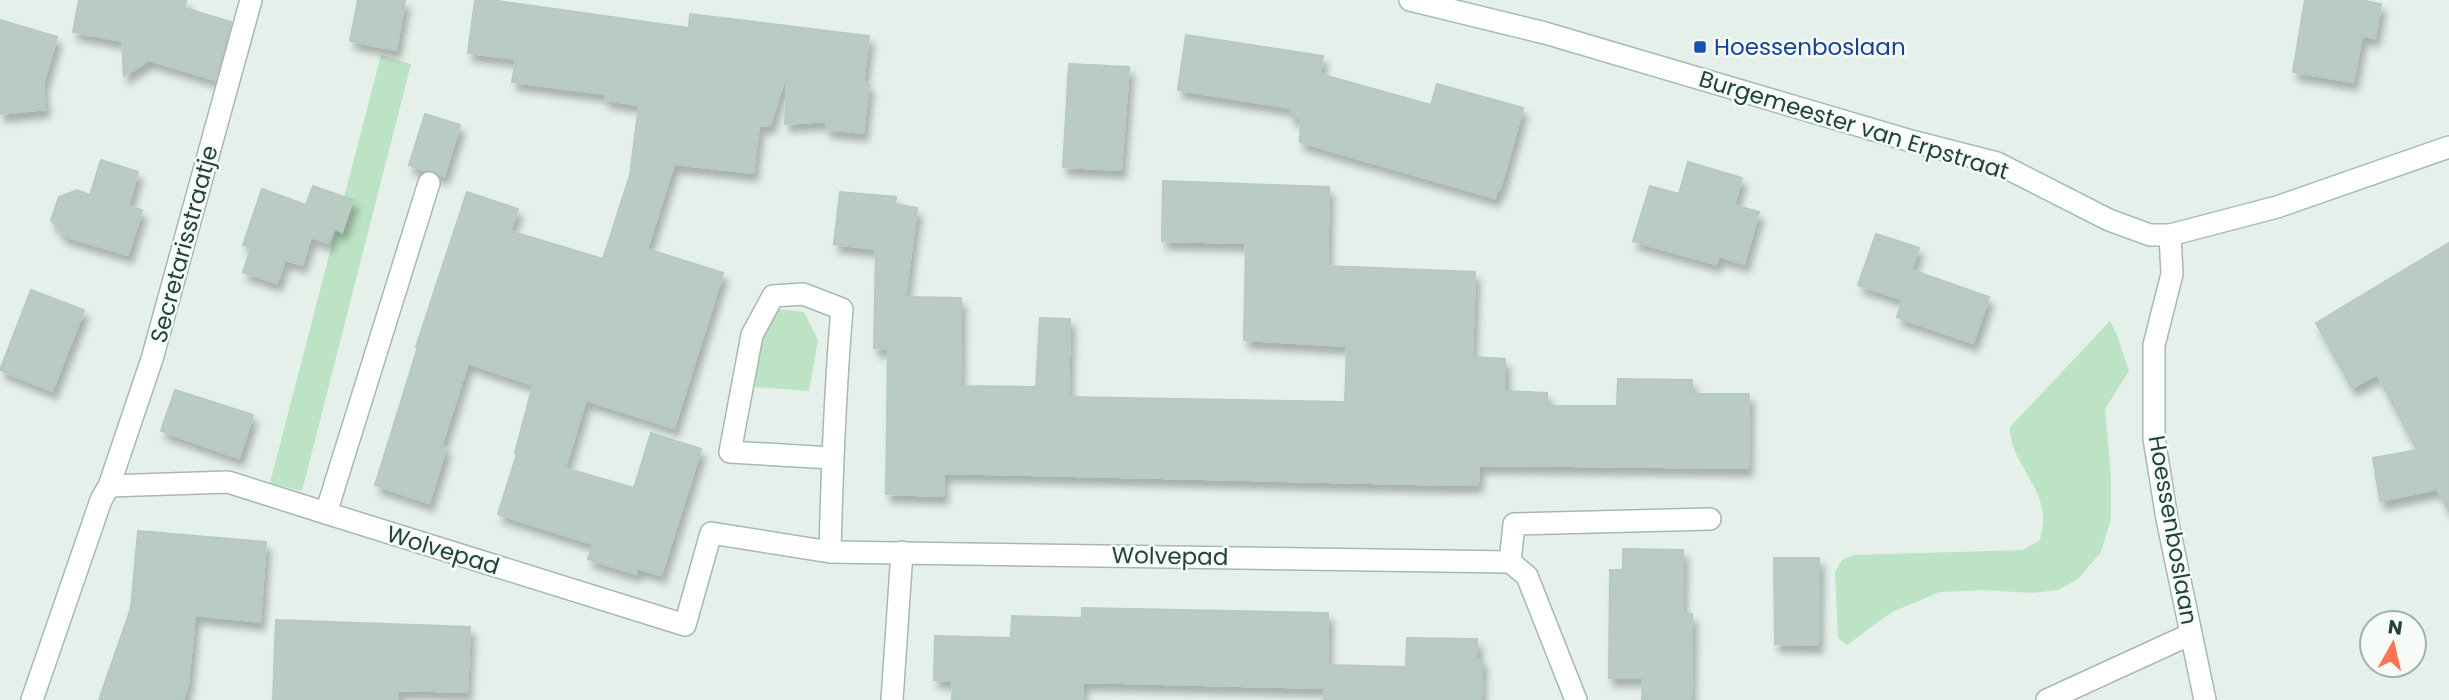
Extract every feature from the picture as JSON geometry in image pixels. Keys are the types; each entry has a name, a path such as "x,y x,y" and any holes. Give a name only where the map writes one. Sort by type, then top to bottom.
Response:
{"street":[{"name":"Secretarisstraatje","path":"32,700 152,359 250,0"},
{"name":"Burgemeester van Erpstraat","path":"1410,0 1545,33 1911,141 1997,163 2109,220 2150,235 2170,234 2277,207 2449,148"},
{"path":"109,486 228,482 326,513 429,183"},
{"name":"Hoessenboslaan","path":"2170,234 2172,274 2154,345 2154,438 2167,519 2205,700"},
{"path":"830,552 834,406 842,309 803,294 773,296 752,335 730,452 832,458"},
{"name":"Wolvepad","path":"326,513 685,625 711,533 830,552 1510,562"},
{"path":"1576,700 1527,576 1510,562 1514,524 1710,519"},
{"path":"892,700 902,552"},
{"path":"2046,700 2191,634"}],"green space":[{"path":"381,55 411,64 302,491 270,483"},
{"path":"778,309 804,312 818,340 809,391 755,387 762,332"},
{"path":"2110,321 2129,371 2105,409 2111,476 2111,519 2101,552 2079,578 2058,590 2031,593 1983,590 1940,592 1892,612 1847,645 1838,638 1835,572 1842,560 1854,555 2023,550 2040,540 2043,520 2041,505 2015,450 2010,427"}],"building":[{"path":"79,0 186,0 185,8 231,22 215,80 149,60 124,76 122,41 73,32"},
{"path":"358,0 405,0 396,50 350,41"},
{"path":"475,0 689,28 690,14 869,36 863,83 869,84 863,133 826,129 827,121 785,124 785,78 770,125 759,126 753,173 674,164 647,249 723,273 674,428 586,400 565,468 634,488 651,433 701,449 661,575 637,568 636,574 588,559 593,544 498,514 517,454 515,453 533,385 468,363 441,447 446,448 429,503 375,485 416,347 467,192 518,209 510,231 603,259 630,175 639,105 605,100 605,94 512,82 516,59 468,53"},
{"path":"2305,0 2360,0 2381,4 2375,38 2362,36 2353,82 2293,72"},
{"path":"0,20 57,37 43,85 45,109 0,114"},
{"path":"1186,35 1323,56 1320,74 1431,105 1437,84 1523,108 1500,189 1498,188 1495,198 1300,142 1301,118 1290,117 1291,108 1178,90"},
{"path":"1069,64 1129,67 1121,170 1063,167"},
{"path":"425,114 460,125 444,176 409,165"},
{"path":"101,160 138,172 128,206 142,210 128,255 64,236 51,220 59,197 77,190 90,195"},
{"path":"1688,162 1742,178 1734,205 1759,212 1744,264 1719,256 1716,264 1633,241 1650,186 1679,194"},
{"path":"1163,181 1329,187 1327,266 1475,272 1472,357 1505,359 1505,391 1547,393 1547,406 1617,406 1618,379 1692,380 1692,394 1749,394 1748,468 1479,465 1478,484 1458,485 944,473 943,496 886,494 888,349 874,348 876,249 834,244 840,192 896,197 895,204 917,208 905,297 961,298 960,386 1036,387 1040,318 1070,319 1068,397 1345,402 1347,346 1244,340 1246,243 1162,241"},
{"path":"313,186 353,200 342,232 334,228 328,243 311,237 302,265 285,260 277,283 243,272 251,248 243,245 262,189 306,205"},
{"path":"1876,234 1919,248 1901,299 1858,285"},
{"path":"2449,243 2449,512 2437,489 2380,501 2373,458 2417,450 2377,374 2352,388 2316,323"},
{"path":"1912,270 1989,297 1973,343 1897,317"},
{"path":"31,290 84,310 52,391 0,370"},
{"path":"175,390 253,415 239,458 161,431"},
{"path":"138,531 266,542 260,622 195,615 188,684 183,700 99,700 131,608"},
{"path":"1623,549 1683,550 1682,614 1692,614 1691,700 1642,700 1643,678 1609,678 1610,570 1623,570"},
{"path":"1774,558 1819,558 1818,645 1775,644"},
{"path":"1082,608 1328,613 1327,665 1406,667 1407,638 1477,639 1477,659 1482,659 1481,700 1324,700 1325,688 1083,682 1082,700 952,700 953,681 934,680 935,636 1011,638 1012,616 1082,618"},
{"path":"276,620 470,627 467,692 398,690 398,700 273,700"}],"place":[{"name":"Hoessenboslaan","path":"1700,47"}]}
